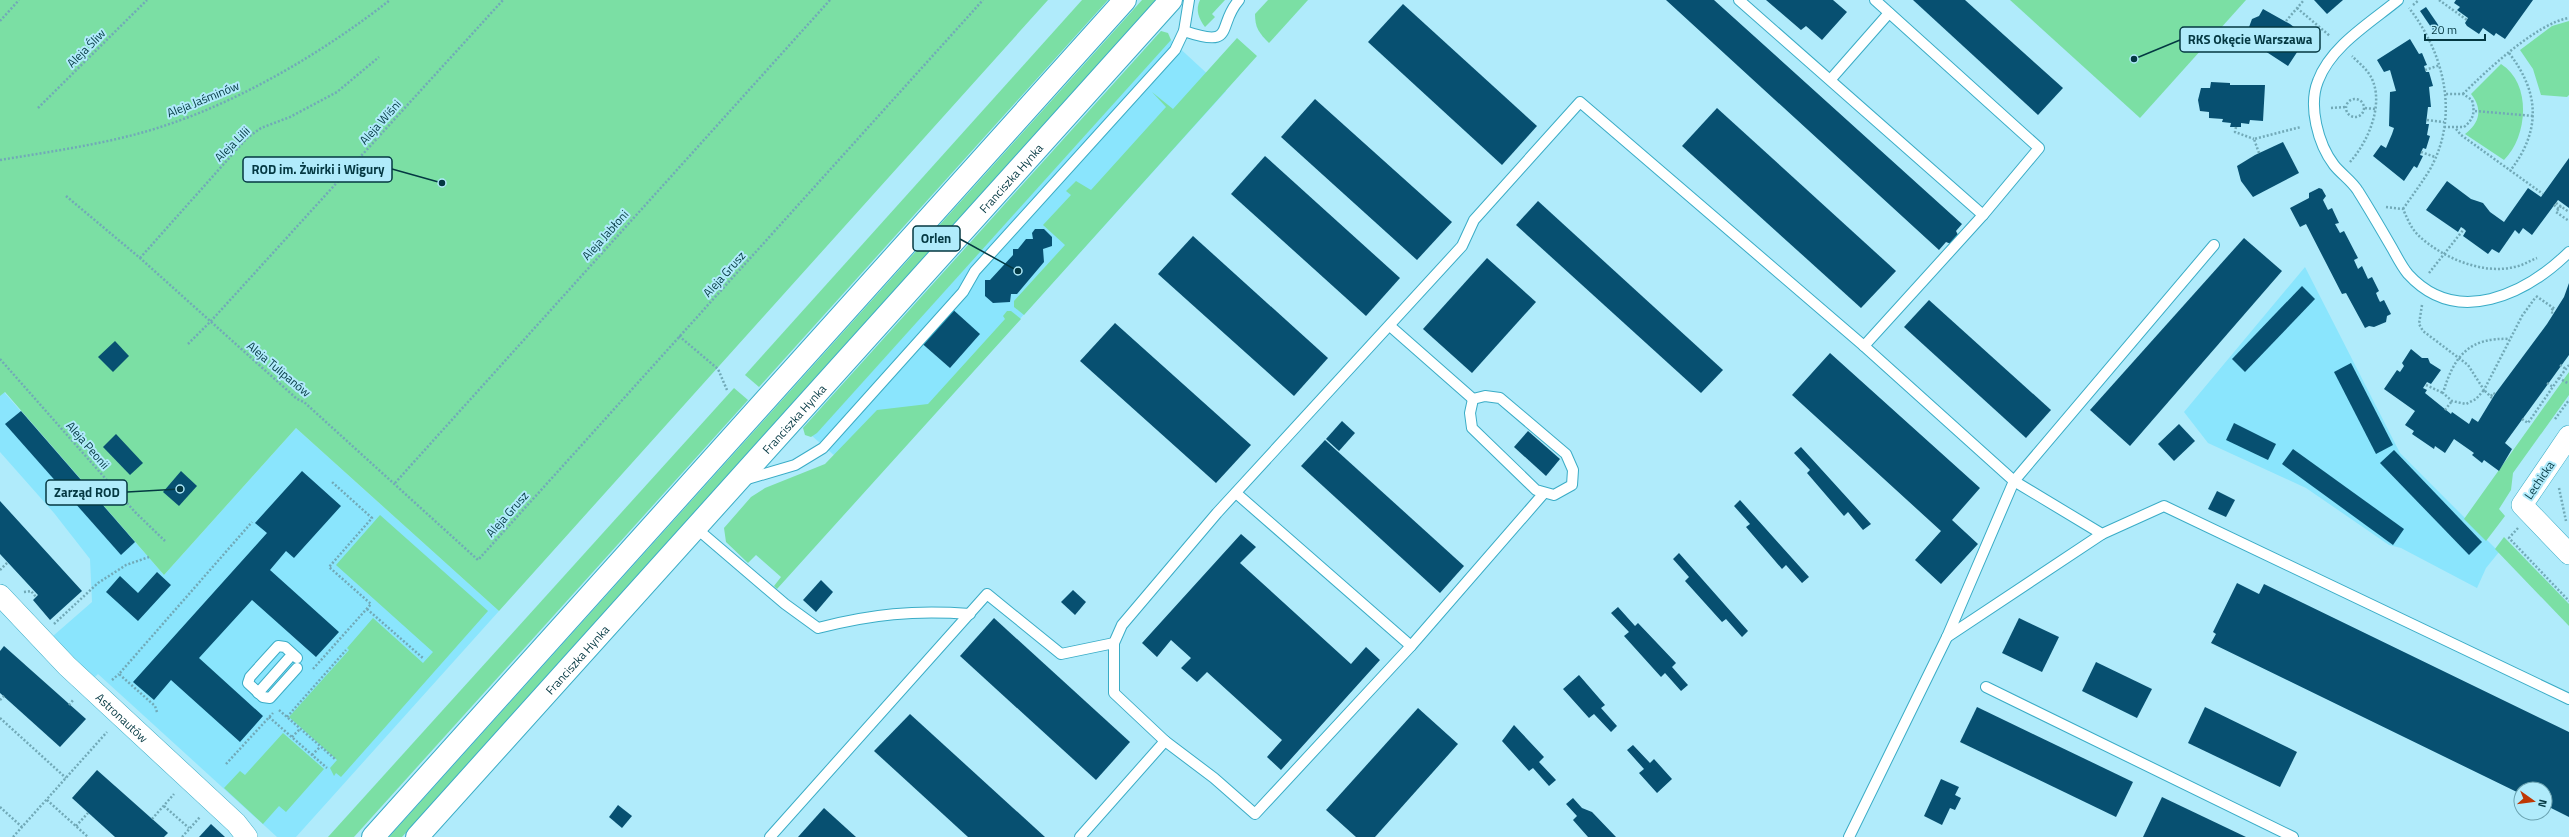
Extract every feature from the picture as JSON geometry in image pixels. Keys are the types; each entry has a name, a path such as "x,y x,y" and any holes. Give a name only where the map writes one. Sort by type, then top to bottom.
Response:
{"main road":[{"path":"373,837 1125,0"},
{"name":"Franciszka Hynka","path":"417,837 1171,0"}],"street":[{"name":"Lechicka","path":"2569,436 2522,505 2569,554"},
{"name":"Astronautów","path":"0,595 67,666 236,822 245,836"}],"lane":[{"path":"737,482 795,465 823,448 963,292 975,271 1175,50 1184,31 1189,0"},
{"path":"1184,31 1209,38 1218,37 1226,28 1239,0"},
{"path":"1739,0 1831,79 1983,215"},
{"path":"1864,346 1983,215 2040,148 1875,0"},
{"path":"2398,0 2336,52 2318,81 2315,109 2320,140 2333,164 2356,188 2407,274 2431,294 2457,302 2487,301 2512,293 2537,279 2569,252"},
{"path":"1831,79 1889,13"},
{"path":"1544,493 1411,646 1255,814 1214,778 1166,740 1114,693 1114,644 1122,625 1236,494 1462,246 1474,220 1580,102 1864,346 2014,481 2102,534"},
{"path":"1848,837 1947,637 2014,481 2214,245"},
{"path":"1390,326 1473,400"},
{"path":"1485,396 1500,398 1566,454 1573,470 1572,485 1554,495 1536,490 1472,428 1470,413 1473,400 1485,396"},
{"path":"1236,494 1411,646"},
{"path":"1947,637 2102,534 2164,506 2569,699"},
{"path":"696,528 785,604 818,628 861,617 915,611 970,614"},
{"path":"770,837 987,594 1061,654 1114,644"},
{"path":"278,646 285,647 294,661 276,692 267,699 258,693 248,683 254,672 278,646"},
{"path":"258,693 266,683 294,661"},
{"path":"254,672 276,692"},
{"path":"1986,687 2293,837"},
{"path":"1080,837 1166,740"}],"path":[{"path":"0,20 19,0"},
{"name":"Aleja Śliw","path":"38,108 147,0"},
{"name":"Aleja Jaśminów","path":"0,160 127,137 217,105 255,88 313,54 350,31 390,0"},
{"name":"Aleja Wiśni","path":"188,344 211,321 503,0"},
{"name":"Aleja Jabłoni","path":"395,483 830,0"},
{"path":"977,0 980,3"},
{"name":"Aleja Grusz","path":"478,560 983,0"},
{"path":"2286,22 2304,0"},
{"path":"2403,13 2419,0"},
{"path":"2439,0 2467,20"},
{"path":"2297,8 2336,41"},
{"path":"2403,209 2430,170 2435,157 2444,127 2446,94 2440,65 2431,41 2409,8"},
{"path":"2463,94 2509,53 2547,26 2569,18"},
{"path":"2347,61 2351,55 2357,51"},
{"path":"2509,53 2526,80 2531,95 2534,116 2526,146 2510,171"},
{"path":"2349,163 2364,142 2375,109 2376,94 2372,79 2351,55"},
{"name":"Aleja Lilii","path":"140,258 247,138 261,128 290,117 337,92 379,57"},
{"path":"2425,70 2440,65"},
{"path":"2444,127 2456,129 2464,127 2471,122 2475,111 2472,100 2463,94 2446,94"},
{"path":"2330,108 2345,107 2353,98 2363,102 2365,108 2363,114 2357,117 2352,117 2345,107"},
{"path":"2331,101 2331,115"},
{"path":"2365,108 2375,109"},
{"path":"2475,111 2534,116"},
{"path":"2427,120 2444,122"},
{"path":"2236,127 2235,132 2254,139 2308,126"},
{"path":"2456,129 2461,135 2543,194"},
{"path":"2254,139 2259,153"},
{"path":"2421,152 2435,157"},
{"path":"2346,157 2354,168"},
{"name":"Aleja Tulipanów","path":"66,196 140,258 395,483 478,560"},
{"path":"2382,202 2387,207 2403,209"},
{"path":"2555,204 2569,212"},
{"path":"2560,207 2556,212 2569,221"},
{"path":"2403,209 2418,235 2445,254 2468,264 2492,269 2514,267 2540,256"},
{"path":"2416,281 2434,269 2464,230"},
{"path":"2426,384 2443,393 2452,401 2466,404 2476,399 2484,390 2522,316 2540,291"},
{"path":"2536,296 2554,309 2551,312 2553,313"},
{"path":"2420,302 2422,306 2418,324 2423,331 2468,365 2484,390 2491,397 2493,393 2495,394"},
{"path":"680,336 718,369 727,390"},
{"path":"2443,393 2449,374 2459,358 2476,343 2493,338 2510,339"},
{"name":"Aleja Peonii","path":"0,359 135,512 165,541"},
{"path":"2560,365 2566,370"},
{"path":"2522,419 2528,423 2569,365"},
{"path":"2560,378 2569,384"},
{"path":"2547,383 2553,387"},
{"path":"2445,410 2452,401"},
{"path":"310,671 371,604 329,567 372,518 332,482"},
{"path":"2559,486 2566,520 2569,524"},
{"path":"157,712 155,706 119,674 252,522"},
{"path":"50,628 98,583 126,565 149,557"},
{"path":"0,570 7,563"},
{"path":"367,609 424,659"},
{"path":"287,717 346,650"},
{"path":"0,700 4,696"},
{"path":"226,764 281,704"},
{"path":"277,708 335,759"},
{"path":"269,717 327,768"},
{"path":"0,718 66,778"},
{"path":"13,837 111,728"},
{"path":"292,737 300,729"},
{"path":"312,755 320,747"},
{"path":"152,819 178,790"},
{"path":"46,800 88,837"},
{"path":"0,806 22,827"},
{"path":"164,806 189,828"},
{"path":"76,826 88,813"},
{"path":"182,837 203,813"}],"shaded area":[{"path":"1161,31 1226,91 869,486 803,428"},
{"path":"2305,267 2400,453 2499,552 2486,568 2477,588 2401,548 2389,545 2306,488 2208,443 2184,412"},
{"path":"4,392 164,575 296,428 499,611 296,837 277,837 98,674 94,678 53,636 92,602 90,559 54,513 0,452 0,396"}],"green space":[{"path":"0,0 1048,0 499,611 296,428 164,575 5,392 0,396"},
{"path":"1082,0 1108,0 759,387 745,375"},
{"path":"1142,0 1156,0 402,837 389,837"},
{"path":"1200,0 1225,0 1212,14 1215,17 1205,27 1198,14"},
{"path":"1268,0 1308,0 1269,43 1258,30 1255,14"},
{"path":"2010,0 2246,0 2140,118"},
{"path":"2569,21 2569,95 2567,97 2541,95 2533,69 2520,50 2552,26"},
{"path":"1161,31 1168,33 1171,40 817,433 811,437 805,435 803,428"},
{"path":"1237,38 1257,56 1024,315 1014,307 1014,301 1065,245 1043,225 1071,195 1066,191 1076,181 1091,190 1166,107 1152,92 1173,109"},
{"path":"2501,64 2511,73 2518,84 2522,97 2523,110 2522,125 2518,138 2512,150 2504,160 2465,134 2474,125 2478,116 2477,105 2471,94"},
{"path":"1007,311 1011,311 1021,319 777,589 774,586 781,577 756,555 748,563 726,542 724,528 751,497 765,488 825,464 877,410 928,404 1005,319 1003,316"},
{"path":"2569,372 2569,395 2513,473 2511,490 2499,509 2505,516 2486,541 2464,519"},
{"path":"734,388 748,400 354,837 328,837"},
{"path":"380,515 488,611 341,777 336,773 334,776 330,768 337,760 289,717 349,650 347,648 373,618 423,663 433,652 336,565"},
{"path":"2504,537 2569,604 2569,626 2495,549"},
{"path":"283,733 324,769 286,812 279,806 263,824 224,788 240,771 245,775"}],"building":[{"path":"1666,0 1714,0 1962,224 1956,231 1958,235 1951,244 1946,242 1939,250"},
{"path":"1766,0 1833,0 1847,12 1822,40 1806,26 1801,30"},
{"path":"1913,0 1965,0 2063,88 2038,115"},
{"path":"2314,0 2343,0 2327,14"},
{"path":"2456,0 2533,0 2505,39 2496,33 2494,36 2483,28 2479,34 2467,26 2465,23 2468,18 2457,10 2460,7 2454,3"},
{"path":"1403,4 1537,126 1502,165 1368,42"},
{"path":"2426,7 2441,29 2435,33 2420,11"},
{"path":"2263,9 2290,24 2307,37 2288,66 2245,38 2252,19 2259,16"},
{"path":"2410,39 2419,54 2422,53 2427,65 2424,66 2426,72 2429,72 2433,86 2429,87 2431,107 2428,107 2426,124 2429,124 2427,135 2430,136 2426,149 2423,148 2420,155 2423,156 2417,168 2414,166 2404,181 2373,156 2381,145 2386,148 2392,134 2394,128 2389,126 2390,92 2396,91 2390,70 2384,72 2377,60"},
{"path":"2211,82 2230,83 2230,85 2265,85 2263,121 2250,120 2249,124 2241,123 2241,127 2230,127 2231,123 2222,122 2223,119 2209,118 2209,112 2200,111 2198,100 2201,88 2210,88"},
{"path":"1315,99 1452,222 1417,260 1281,137"},
{"path":"1717,108 1896,271 1861,308 1682,146"},
{"path":"2283,142 2299,173 2253,197 2241,181 2237,166 2255,155"},
{"path":"1265,156 1400,278 1366,316 1231,194"},
{"path":"2569,158 2569,208 2558,200 2532,235 2523,228 2519,234 2515,230 2499,253 2492,249 2488,254 2463,236 2466,231 2464,229 2461,227 2458,232 2426,210 2447,181 2471,199 2483,203 2490,212 2504,222 2528,188 2541,197"},
{"path":"2319,188 2322,189 2326,196 2323,200 2328,210 2332,208 2339,223 2335,224 2340,233 2344,231 2358,258 2354,260 2358,269 2362,266 2368,279 2372,277 2379,291 2376,293 2380,302 2384,300 2391,314 2387,316 2386,322 2374,327 2369,326 2365,328 2346,293 2342,294 2306,224 2300,227 2290,208 2309,198 2309,193"},
{"path":"1538,201 1723,370 1701,393 1516,225"},
{"path":"1035,229 1044,229 1052,237 1052,246 1043,249 1044,262 1017,294 1011,294 1010,302 993,303 985,296 985,280 990,280 1013,255 1013,249 1018,249 1026,239 1033,239 1032,233"},
{"path":"1193,236 1328,358 1294,396 1158,274"},
{"path":"2244,238 2282,271 2130,446 2090,410"},
{"path":"1487,258 1536,302 1472,373 1423,329"},
{"path":"2569,283 2569,355 2505,443 2512,449 2499,471 2484,460 2482,463 2472,455 2474,453 2454,439 2445,453 2435,446 2434,449 2412,434 2414,431 2405,425 2415,411 2384,389 2397,370 2400,372 2404,366 2402,363 2411,349 2422,358 2428,358 2430,363 2441,370 2431,384 2427,382 2423,388 2427,390 2425,393 2451,414 2452,412 2469,424 2472,418 2478,422 2495,394 2547,324 2564,297"},
{"path":"2302,286 2315,299 2245,372 2232,359"},
{"path":"1929,300 2051,410 2026,438 1904,327"},
{"path":"949,306 980,334 950,368 918,340"},
{"path":"1115,323 1251,445 1216,483 1080,361"},
{"path":"115,341 129,356 113,372 98,357"},
{"path":"1830,353 1980,488 1952,520 1978,544 1941,584 1915,560 1941,531 1792,395"},
{"path":"2351,363 2393,445 2376,454 2334,372"},
{"path":"21,411 135,542 121,555 5,424"},
{"path":"1342,421 1355,433 1339,451 1326,439"},
{"path":"2234,423 2276,444 2268,460 2226,440"},
{"path":"2179,424 2195,441 2174,461 2158,444"},
{"path":"1528,431 1560,459 1546,476 1514,447"},
{"path":"116,434 143,463 130,475 103,447"},
{"path":"1325,440 1464,566 1440,593 1301,466"},
{"path":"1801,447 1871,524 1863,530 1848,512 1844,516 1807,473 1810,470 1794,453"},
{"path":"2293,449 2404,529 2393,545 2282,464"},
{"path":"2394,450 2482,542 2469,555 2380,463"},
{"path":"181,471 197,486 179,506 163,492"},
{"path":"302,471 341,506 294,558 286,551 270,570 339,632 316,657 252,600 199,658 263,716 240,742 171,680 154,700 133,682 267,533 255,523"},
{"path":"2217,491 2235,500 2226,517 2208,509"},
{"path":"1740,500 1809,577 1802,583 1786,565 1782,569 1746,527 1750,524 1734,506"},
{"path":"0,501 82,591 50,620 33,600 38,595 0,554"},
{"path":"1241,534 1256,547 1240,563 1351,664 1366,647 1380,660 1281,770 1267,757 1282,740 1207,672 1197,682 1181,668 1191,658 1171,640 1157,657 1142,643"},
{"path":"1679,553 1748,631 1742,637 1726,619 1722,622 1685,581 1689,577 1673,559"},
{"path":"157,572 171,585 138,621 106,592 120,576 138,593"},
{"path":"821,580 833,592 816,612 803,600"},
{"path":"2237,583 2259,594 2264,584 2569,732 2569,817 2553,809 2553,781 2513,781 2513,790 2211,643 2216,634 2213,632"},
{"path":"1073,590 1086,602 1075,615 1061,602"},
{"path":"1618,607 1635,626 1638,623 1676,663 1672,667 1688,685 1681,691 1665,673 1661,677 1624,636 1629,632 1611,613"},
{"path":"994,618 1130,742 1096,780 960,656"},
{"path":"2019,618 2059,637 2042,672 2002,653"},
{"path":"4,646 86,719 60,747 0,693 0,651"},
{"path":"2096,662 2152,689 2137,718 2082,691"},
{"path":"1579,675 1605,705 1601,708 1617,726 1611,732 1594,714 1589,718 1563,689"},
{"path":"1977,707 2133,782 2116,817 1960,742"},
{"path":"2205,707 2297,752 2280,787 2188,743"},
{"path":"1418,708 1458,744 1375,837 1356,837 1326,810"},
{"path":"910,714 1045,837 968,837 874,751"},
{"path":"1514,725 1544,757 1539,762 1556,780 1549,786 1533,768 1529,771 1502,741"},
{"path":"1633,745 1650,763 1654,759 1672,779 1657,793 1639,773 1644,769 1627,750"},
{"path":"97,770 168,833 164,837 115,837 72,798"},
{"path":"1941,779 1959,787 1955,795 1961,798 1955,810 1950,808 1942,825 1924,816"},
{"path":"2162,797 2246,837 2143,837"},
{"path":"1573,798 1582,808 1592,812 1616,837 1588,837 1573,820 1577,816 1566,804"},
{"path":"618,805 632,816 622,828 609,817"},
{"path":"824,808 856,837 798,837"},
{"path":"211,824 225,837 199,837"}],"place":[{"name":"RKS Okęcie Warszawa","path":"2134,59"},
{"name":"ROD im. Żwirki i Wigury","path":"442,183"},
{"name":"Orlen","path":"1018,271"},
{"name":"Zarząd ROD","path":"180,489"}]}
